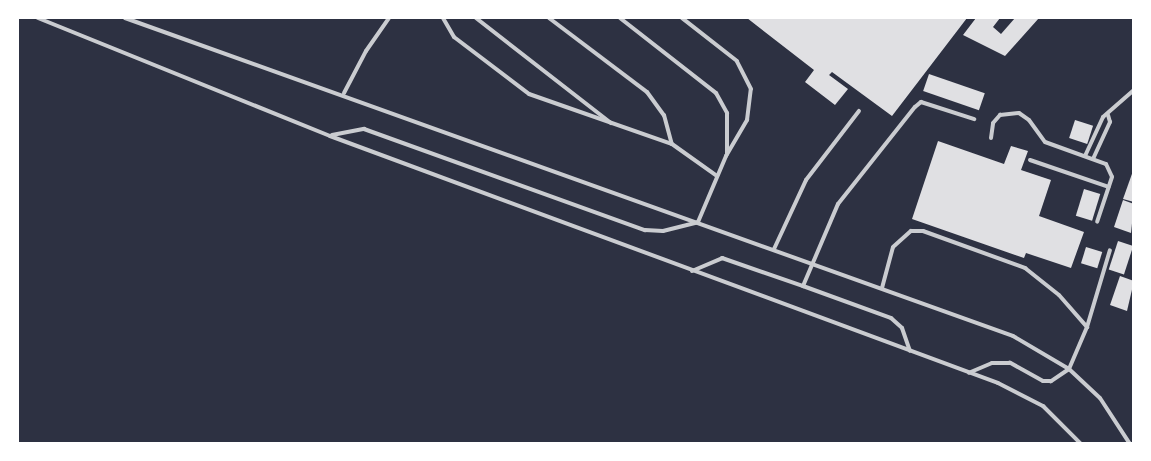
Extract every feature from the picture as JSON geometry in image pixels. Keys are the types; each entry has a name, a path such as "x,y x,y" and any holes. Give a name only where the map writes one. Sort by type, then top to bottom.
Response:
{"lane":[{"path":"38,18 330,136 969,373 1043,406 1081,444"},
{"path":"125,18 344,94 1013,336 1069,369 1100,398 1130,444"},
{"path":"344,94 366,51 388,18"},
{"path":"443,18 454,37 528,94 615,126 672,144 717,176"},
{"path":"476,18 615,126"},
{"path":"549,18 646,92 664,115 672,144"},
{"path":"620,18 716,94 727,113 726,156"},
{"path":"682,18 738,61 746,74 751,105 747,120 726,156 698,222"},
{"path":"1085,156 1098,124 1134,90"},
{"path":"803,286 838,204 850,185 914,107 921,102 974,119"},
{"path":"774,249 806,180 859,111"},
{"path":"991,138 996,118 1013,112 1029,120 1044,142 1093,158 1110,167 1112,177 1097,222"},
{"path":"1093,158 1110,122 1108,115"},
{"path":"330,136 364,129 645,230 663,231 698,222"},
{"path":"1030,160 1109,187"},
{"path":"882,288 893,247 911,231 923,231 1025,268 1059,295 1087,326"},
{"path":"969,373 992,363 1010,363 1047,382 1069,369 1087,326 1110,250"},
{"path":"692,271 722,258 891,318 902,328 910,351"}],"building":[{"path":"747,18 967,18 892,116 832,72 829,75 848,89 835,105 805,82 814,70"},
{"path":"976,18 1000,18 993,27 1001,34 1015,18 1039,18 1005,56 963,35"},
{"path":"929,74 985,93 979,110 923,91"},
{"path":"1075,120 1093,126 1087,144 1069,138"},
{"path":"938,141 1004,164 1011,146 1028,151 1021,170 1051,180 1039,216 1084,232 1071,268 1026,253 1024,258 912,219"},
{"path":"1134,171 1134,202 1123,199"},
{"path":"1084,189 1100,194 1092,221 1076,216"},
{"path":"1123,200 1134,204 1131,233 1114,227"},
{"path":"1118,241 1133,246 1124,274 1109,270"},
{"path":"1086,247 1102,252 1097,268 1081,263"},
{"path":"1120,276 1134,281 1127,311 1110,305"}]}
